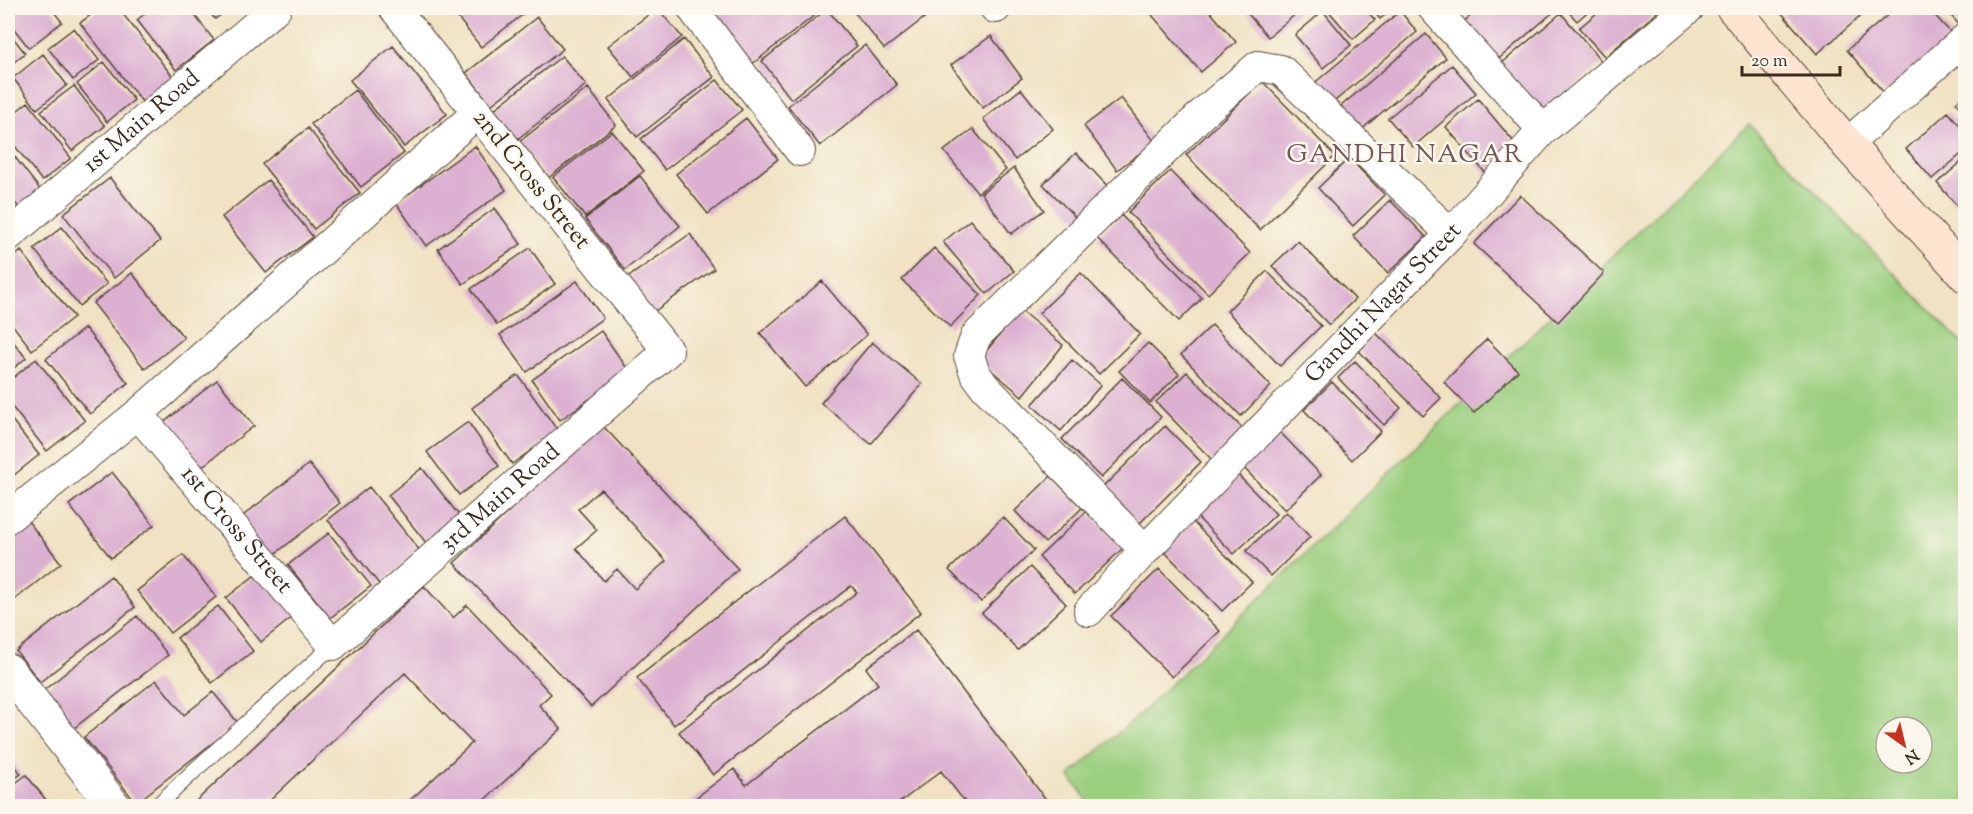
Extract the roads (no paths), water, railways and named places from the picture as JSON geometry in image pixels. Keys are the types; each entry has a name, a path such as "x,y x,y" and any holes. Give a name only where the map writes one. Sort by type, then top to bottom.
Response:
{"main road":[{"path":"1733,8 1847,144 1965,276"}],"street":[{"name":"1st Main Road","path":"8,236 276,8"},
{"name":"2nd Cross Street","path":"394,8 668,351"},
{"path":"692,8 800,151"},
{"path":"1433,8 1544,130"},
{"name":"Gandhi Nagar Street","path":"1089,611 1145,550 1451,234 1544,130 1689,8"},
{"path":"1847,144 1965,39"},
{"path":"1145,550 985,387 975,373 969,356 976,336 1205,111 1258,66 1281,70 1451,234"},
{"path":"8,518 138,414 477,112"},
{"name":"3rd Main Road","path":"333,645 668,351"},
{"name":"1st Cross Street","path":"138,414 333,645"},
{"path":"8,670 114,807"}],"lane":[{"path":"157,807 333,645"}],"district":[{"name":"GANDHI NAGAR","path":"1405,155"}]}
